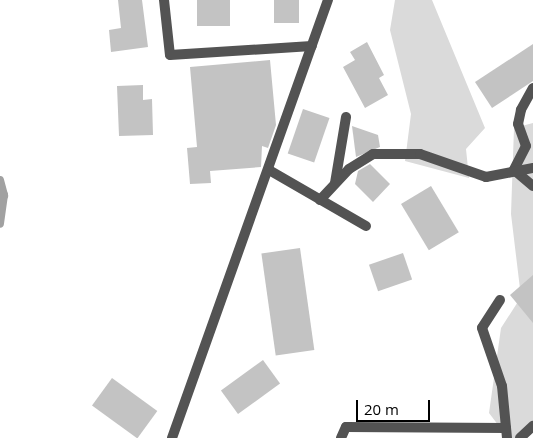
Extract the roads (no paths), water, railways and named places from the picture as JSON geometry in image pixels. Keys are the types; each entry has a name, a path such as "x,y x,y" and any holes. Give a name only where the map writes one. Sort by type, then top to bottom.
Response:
{"street":[{"path":"164,0 170,55 312,46"},
{"path":"172,438 328,0"},
{"path":"514,170 526,146 518,124 521,110 533,88"},
{"path":"335,184 346,117"},
{"path":"320,200 335,184 373,154 395,151 420,154 486,177 514,170 533,168"},
{"path":"269,170 366,226"},
{"path":"514,170 533,186"},
{"path":"341,438 346,427 506,433 502,386 482,328 500,300"},
{"path":"520,438 533,426"}],"waterway":[{"path":"0,180 4,195 0,224"}]}
